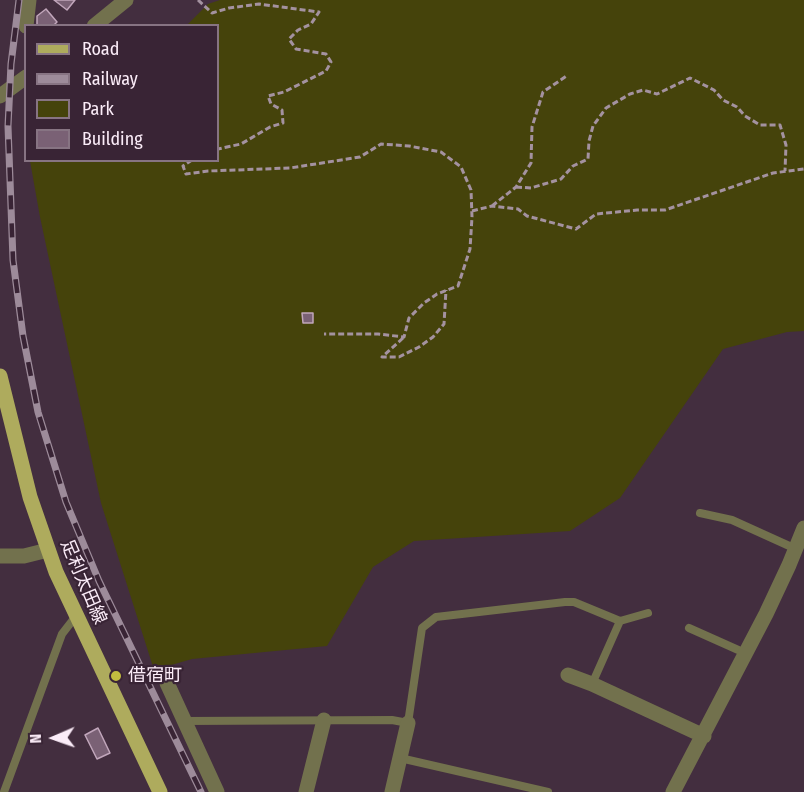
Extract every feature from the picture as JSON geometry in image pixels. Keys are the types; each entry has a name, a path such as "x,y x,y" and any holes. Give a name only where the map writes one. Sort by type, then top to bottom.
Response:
{"main road":[{"name":"足利太田線","path":"0,376 30,497 48,550 76,616 160,792"}],"street":[{"path":"26,24 30,0"},
{"path":"96,24 126,0"},
{"path":"0,96 24,78"},
{"path":"673,792 704,736 796,549 804,528"},
{"path":"0,556 24,556 48,550"},
{"path":"568,675 704,736"},
{"path":"168,684 217,792"},
{"path":"306,792 324,720"},
{"path":"392,792 408,723"}],"lane":[{"path":"700,513 732,520 796,549"},
{"path":"184,721 392,720 408,723 422,628 436,617 565,602 574,602 621,621 648,613"},
{"path":"4,792 62,634 76,616"},
{"path":"592,684 621,621"},
{"path":"688,628 745,653"},
{"path":"400,758 548,792"}],"path":[{"path":"198,0 212,13 259,4 319,12 311,24 298,30 289,39 296,49 326,54 331,62 326,71 319,76 284,92 268,96 271,104 282,110 284,123 270,127 242,144 219,149"},
{"path":"492,206 516,187 531,163 532,127 543,92 568,75"},
{"path":"516,187 531,188 561,179 573,166 588,159 593,126 606,108 630,94 643,90 657,94 690,78 714,90 723,100 737,107 745,116 760,125 780,125 786,145 785,171"},
{"path":"189,162 183,166 186,174 290,168 360,157 381,144 441,152 461,167 471,190 470,249 458,286 446,290 424,303 409,318 404,337 382,357 399,357 433,337 444,324 446,290"},
{"path":"472,211 492,206 518,209 527,216 576,229 596,214 665,210 773,173 804,169"},
{"path":"324,334 378,334 404,337"}],"green space":[{"path":"220,0 804,0 804,331 787,332 723,349 620,498 570,531 414,541 373,567 327,646 192,659 154,670 101,503 30,162 219,162 219,24 188,24 208,4"}],"building":[{"path":"54,0 75,0 67,10"},
{"path":"46,9 57,22 37,24 37,16"},
{"path":"302,313 313,313 313,323 303,323"},
{"path":"98,728 110,753 97,759 85,735"}],"railway":[{"path":"19,0 11,64 8,126 13,260 23,336 38,412 66,502 99,581 201,792"}],"place":[{"name":"借宿町","path":"116,676"}]}
